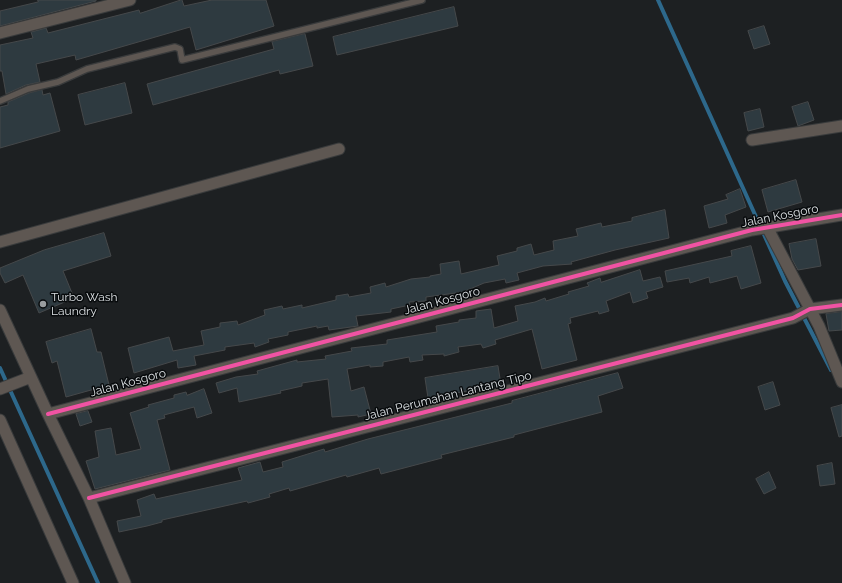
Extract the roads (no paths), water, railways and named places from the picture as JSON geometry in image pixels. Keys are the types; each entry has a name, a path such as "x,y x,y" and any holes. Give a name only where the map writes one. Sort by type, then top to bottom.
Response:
{"street":[{"path":"0,33 130,0"},
{"path":"752,140 842,126"},
{"path":"0,242 340,149"},
{"name":"Jalan Kosgoro","path":"48,414 752,230 842,215"},
{"path":"767,227 819,326 842,382"},
{"name":"Jalan Perumahan Lantang Tipo","path":"89,498 793,318 810,310 842,305"},
{"path":"0,310 27,378 48,414 89,498 125,583"},
{"path":"0,389 27,378"},
{"path":"0,420 73,583"}],"lane":[{"path":"0,101 28,89 58,82 87,69 160,51 178,47 182,60 422,0"}],"waterway":[{"path":"658,0 785,281 831,370"},
{"path":"0,368 98,583"}],"place":[{"name":"Turbo Wash Laundry","path":"43,304"}]}
